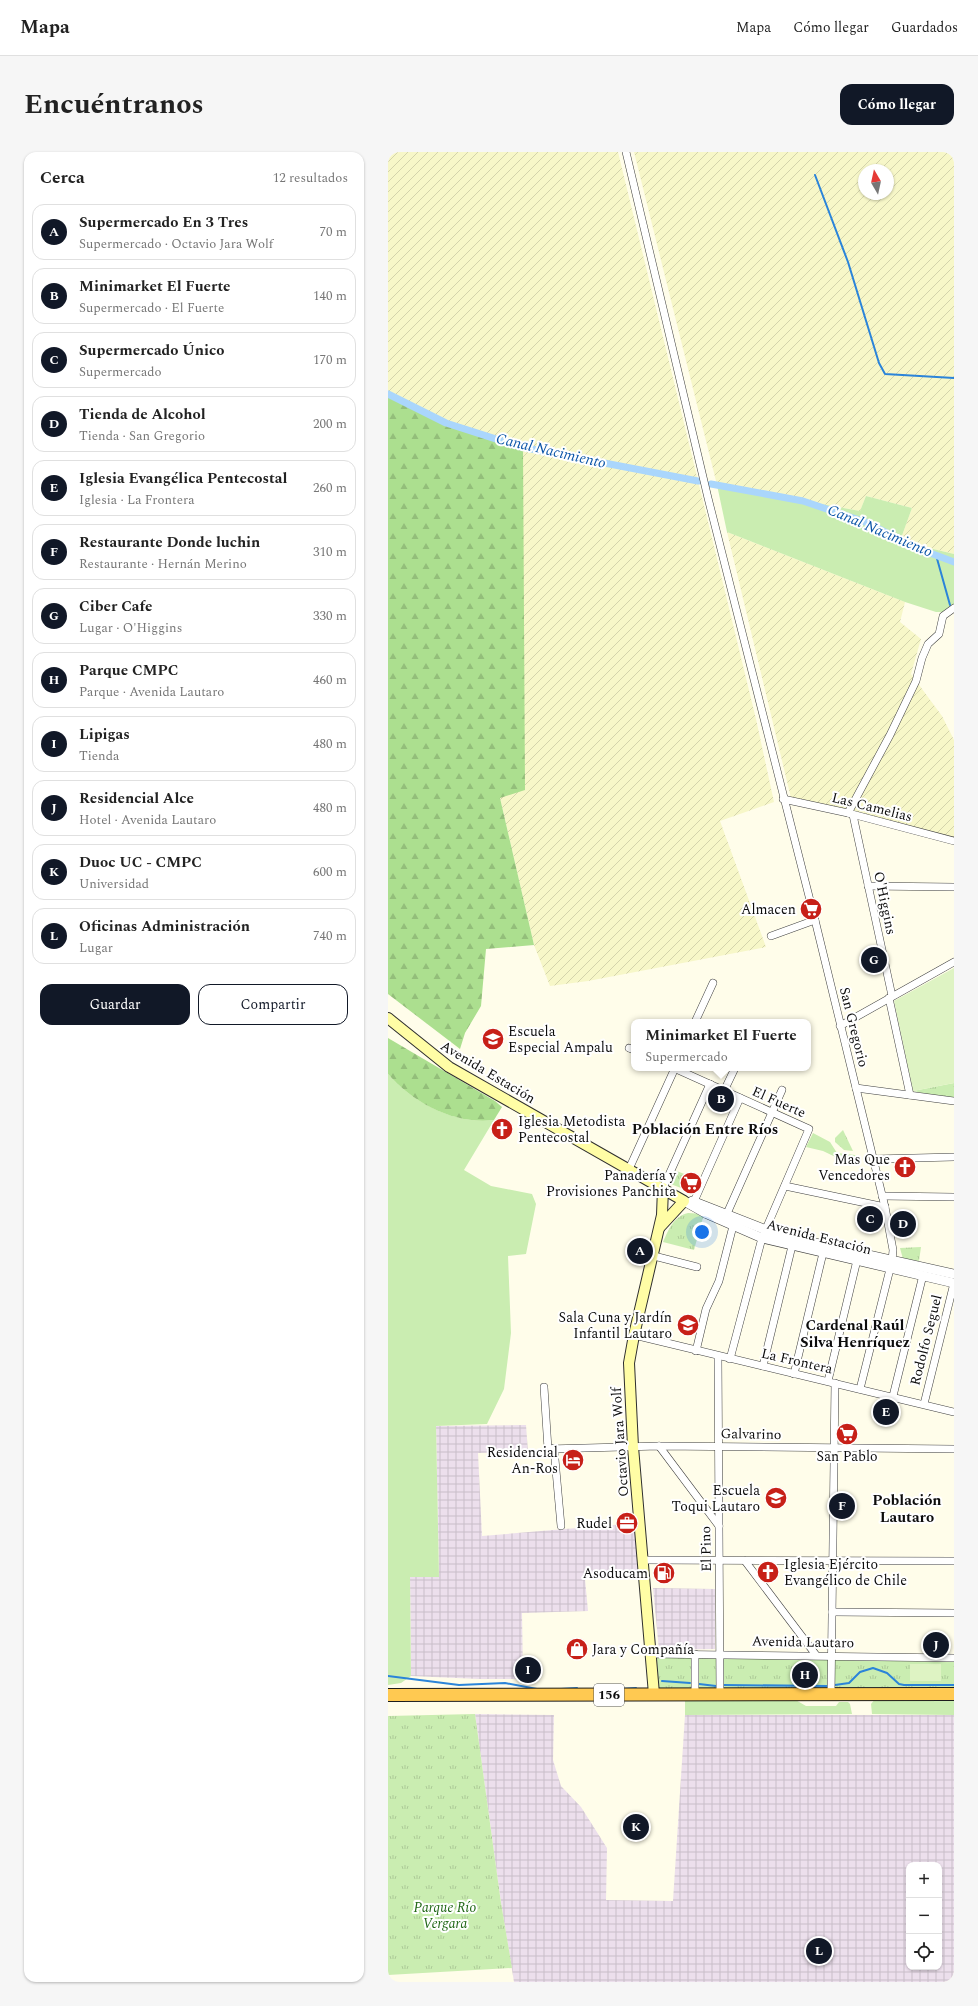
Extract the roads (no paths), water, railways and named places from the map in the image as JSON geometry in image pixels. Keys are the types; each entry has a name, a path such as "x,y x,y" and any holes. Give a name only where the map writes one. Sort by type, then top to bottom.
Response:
{"highway":[{"name":"156","path":"388,1695 954,1694"}],"main road":[{"name":"Avenida Estación","path":"388,1018 449,1067 690,1203"},
{"path":"660,1227 663,1208 663,1188"},
{"name":"Octavio Jara Wolf","path":"654,1694 633,1447 629,1363 634,1335 660,1227 690,1203"}],"street":[{"name":"San Gregorio","path":"626,152 708,498 783,799 815,920 885,1207 893,1250 891,1265 860,1389"},
{"path":"850,814 916,681 922,658 928,644 939,634 943,616 954,608"},
{"name":"Las Camelias","path":"783,799 850,814 954,841"},
{"name":"O'Higgins","path":"850,814 868,886 910,1095"},
{"path":"868,886 954,887"},
{"path":"771,936 815,920"},
{"path":"840,1026 954,962"},
{"path":"696,1019 713,983"},
{"path":"629,1169 673,1071"},
{"name":"El Fuerte","path":"681,1071 809,1129 785,1186"},
{"path":"724,1091 734,1071"},
{"path":"663,1188 710,1084"},
{"path":"856,1088 954,1101"},
{"path":"725,1218 782,1090"},
{"path":"690,1203 740,1098"},
{"path":"874,1159 954,1157"},
{"path":"730,1359 764,1234 785,1186 885,1207"},
{"path":"882,1196 954,1197"},
{"name":"Avenida Estación","path":"690,1203 792,1246 824,1253 858,1257"},
{"name":"Avenida Estación","path":"725,1218 733,1226 764,1234 779,1235 891,1265 923,1276 954,1283"},
{"path":"696,1351 706,1309 720,1281 733,1226"},
{"path":"762,1366 792,1246"},
{"path":"794,1374 824,1253"},
{"path":"654,1256 697,1267"},
{"path":"831,1695 834,1448 831,1382 858,1257"},
{"name":"Avenida Estación","path":"891,1265 954,1274"},
{"path":"892,1396 923,1276"},
{"name":"Rodolfo Seguel","path":"924,1404 954,1283"},
{"name":"La Frontera","path":"634,1335 954,1412"},
{"name":"El Pino","path":"718,1356 720,1694"},
{"path":"544,1387 561,1526"},
{"path":"660,1446 719,1526"},
{"name":"Galvarino","path":"551,1449 660,1446 954,1449"},
{"path":"643,1560 954,1561"},
{"path":"745,1561 816,1655"},
{"path":"832,1612 954,1613"},
{"name":"Avenida Lautaro","path":"651,1654 831,1655 954,1658"},
{"path":"695,1654 695,1695"}],"waterway":[{"path":"815,175 848,262 879,363 885,374 954,378"},
{"name":"Canal Nacimiento","path":"388,394 446,423 521,447 698,481"},
{"name":"Canal Nacimiento","path":"711,484 803,501 868,523 914,547 954,562"},
{"path":"936,555 950,605"},
{"path":"835,1685 849,1683 860,1672 873,1668 887,1673 899,1684 954,1685"},
{"path":"388,1676 459,1685 505,1683 537,1689"},
{"path":"662,1681 690,1683"},
{"path":"699,1684 716,1686"},
{"path":"723,1685 827,1686"},
{"path":"561,1689 577,1688"},
{"path":"610,1688 619,1689"},
{"path":"623,1689 636,1688"}],"place":[{"name":"Almacen","path":"811,909"},
{"name":"Ciber Cafe","path":"874,960"},
{"name":"Escuela Especial Ampalu","path":"493,1039"},
{"name":"Minimarket El Fuerte","path":"721,1099"},
{"name":"Iglesia Metodista Pentecostal","path":"502,1129"},
{"name":"Mas Que Vencedores","path":"905,1167"},
{"name":"Panadería y Provisiones Panchita","path":"691,1183"},
{"name":"Supermercado Único","path":"870,1219"},
{"name":"Tienda de Alcohol","path":"903,1224"},
{"name":"Supermercado En 3 Tres","path":"640,1251"},
{"name":"Sala Cuna y Jardín Infantil Lautaro","path":"688,1325"},
{"name":"Iglesia Evangélica Pentecostal","path":"886,1412"},
{"name":"San Pablo","path":"847,1434"},
{"name":"Residencial An-Ros","path":"573,1460"},
{"name":"Escuela Toqui Lautaro","path":"776,1498"},
{"name":"Restaurante Donde luchin","path":"842,1506"},
{"name":"Rudel","path":"627,1523"},
{"name":"Iglesia Ejército Evangélico de Chile","path":"768,1572"},
{"name":"Asoducam","path":"664,1573"},
{"name":"Residencial Alce","path":"936,1645"},
{"name":"Jara y Compañía","path":"577,1649"},
{"name":"Lipigas","path":"528,1670"},
{"name":"Parque CMPC","path":"805,1675"},
{"name":"Duoc UC - CMPC","path":"636,1827"},
{"name":"Oficinas Administración","path":"819,1951"}],"district":[{"name":"Población Entre Ríos","path":"705,1129"},
{"name":"Cardenal Raúl Silva Henríquez","path":"855,1334"},
{"name":"Población Lautaro","path":"907,1508"}],"park label":[{"name":"Parque Río Vergara","path":"445,1916"}]}
